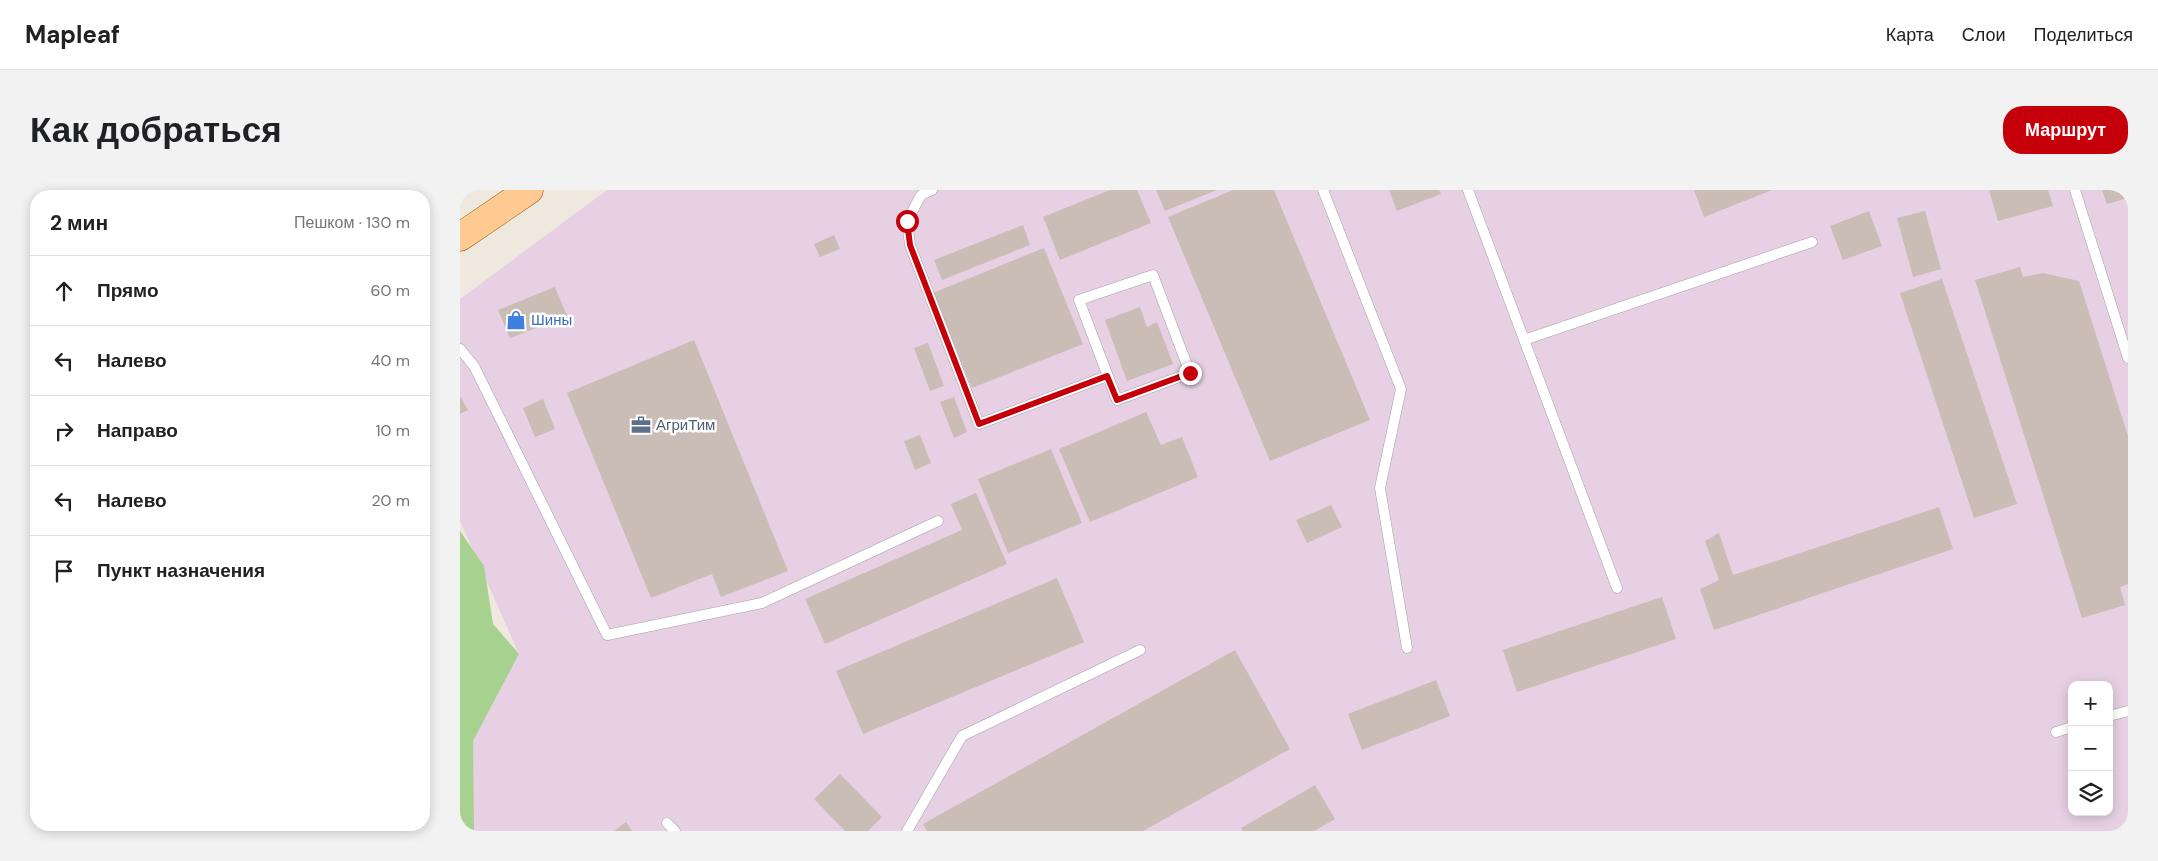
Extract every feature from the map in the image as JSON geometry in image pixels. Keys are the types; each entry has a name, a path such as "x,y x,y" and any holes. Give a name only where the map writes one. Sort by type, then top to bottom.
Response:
{"main road":[{"path":"460,237 529,190"}],"lane":[{"path":"932,190 920,195 907,221 910,245 979,424 1107,376"},
{"path":"1323,190 1401,389 1380,488 1407,648"},
{"path":"1468,190 1617,588"},
{"path":"2076,190 2128,358"},
{"path":"1524,340 1812,242"},
{"path":"1153,275 1190,373 1117,400 1107,376 1079,300 1153,275"},
{"path":"460,348 474,366 607,635 762,603 938,521"},
{"path":"907,831 962,736 1140,650"},
{"path":"2113,715 2128,711"},
{"path":"2056,732 2068,728"},
{"path":"667,823 675,831"}],"shaded area":[{"path":"607,190 2128,190 2128,831 473,831 473,741 519,654 460,521 460,299"}],"green space":[{"path":"460,531 484,566 493,624 519,654 473,741 474,831 460,831"}],"building":[{"path":"1110,190 1137,190 1151,223 1060,260 1043,217"},
{"path":"1156,190 1217,190 1165,211"},
{"path":"1233,190 1274,190 1370,420 1270,461 1168,217"},
{"path":"1389,190 1439,190 1441,194 1397,211"},
{"path":"1694,190 1772,190 1704,217"},
{"path":"1989,190 2048,190 2053,206 1998,221"},
{"path":"2102,190 2128,190 2128,198 2107,204"},
{"path":"1869,211 1882,246 1843,260 1830,226"},
{"path":"1925,211 1941,269 1913,277 1897,218"},
{"path":"1023,225 1030,245 942,280 934,260"},
{"path":"834,235 840,249 820,257 814,244"},
{"path":"1044,248 1083,344 972,388 933,293"},
{"path":"2020,267 2023,277 2043,273 2079,281 2128,436 2128,584 2120,587 2125,605 2082,618 1975,280"},
{"path":"1942,279 2017,504 1974,518 1900,293"},
{"path":"555,287 567,316 510,338 498,310"},
{"path":"1140,307 1147,327 1157,322 1173,364 1127,381 1105,320"},
{"path":"694,340 788,571 721,597 712,574 651,598 567,393"},
{"path":"928,343 944,386 930,391 914,348"},
{"path":"460,396 468,410 460,414"},
{"path":"954,397 967,432 954,438 940,402"},
{"path":"543,399 555,429 535,437 523,408"},
{"path":"1146,412 1161,445 1182,437 1198,477 1090,522 1059,449"},
{"path":"920,435 931,463 915,470 904,441"},
{"path":"1051,449 1082,523 1008,553 978,479"},
{"path":"976,493 1007,564 825,644 805,599 962,530 951,504"},
{"path":"1331,505 1342,527 1307,543 1296,520"},
{"path":"1939,507 1953,549 1714,630 1700,589 1719,580 1705,541 1719,533 1733,575"},
{"path":"1057,578 1084,642 863,734 836,671"},
{"path":"1662,597 1676,639 1517,692 1503,650"},
{"path":"1235,650 1290,749 1143,831 927,831 923,824"},
{"path":"1436,680 1450,716 1362,750 1348,714"},
{"path":"840,774 882,817 868,831 845,831 814,799"},
{"path":"1315,785 1335,819 1314,831 1243,831 1241,828"},
{"path":"626,822 632,831 614,831"}],"place":[{"name":"Шины","path":"516,320"},
{"name":"АгриТим","path":"641,425"}],"route":[{"path":"907,221 910,245 979,424 1107,376 1117,400 1190,373"}]}
